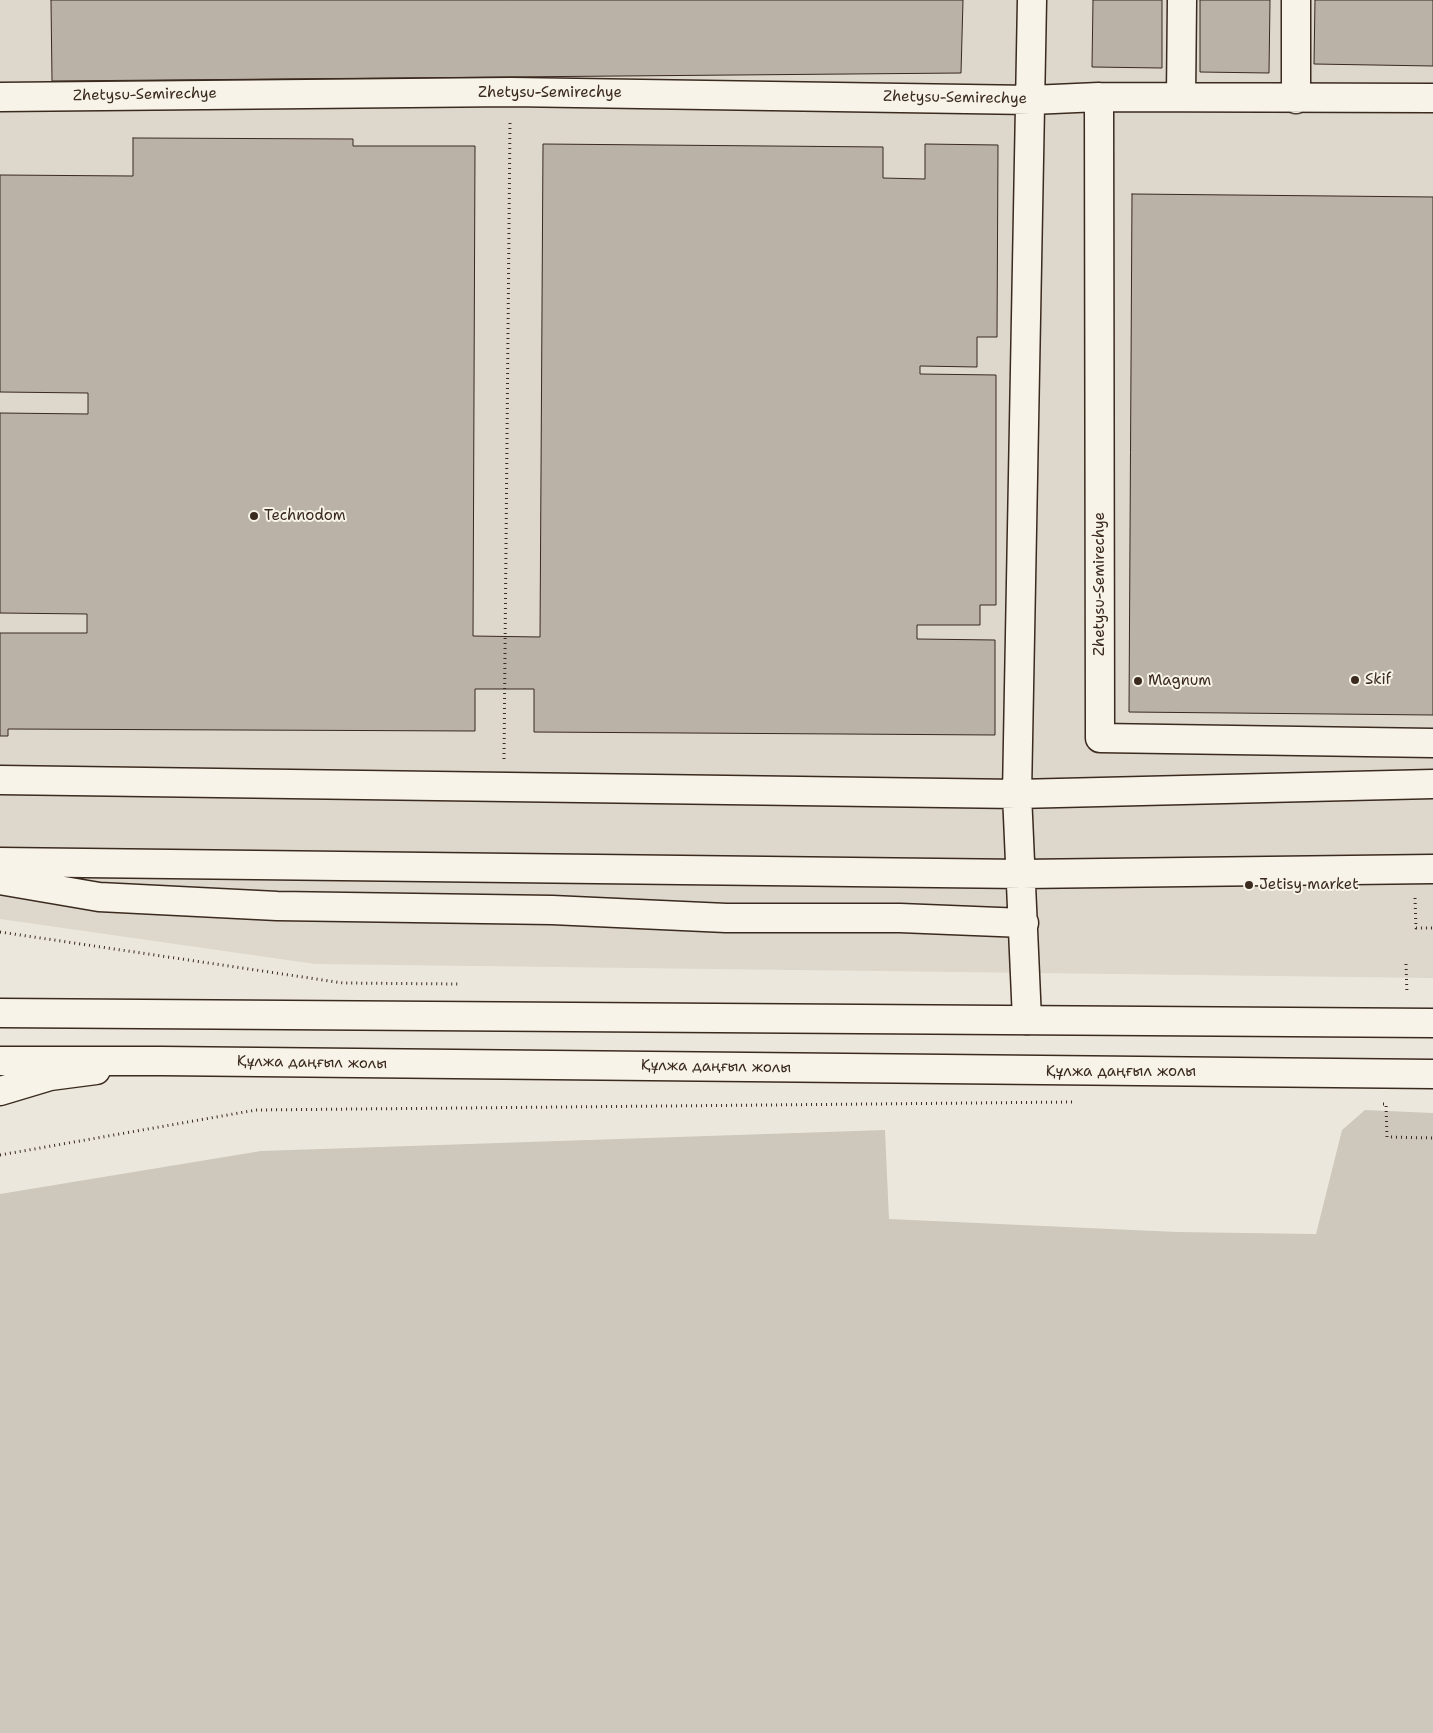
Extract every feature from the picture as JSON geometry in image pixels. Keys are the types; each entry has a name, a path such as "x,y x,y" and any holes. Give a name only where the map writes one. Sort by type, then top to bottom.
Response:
{"main road":[{"path":"1027,1020 1017,794 1032,0"},
{"path":"1181,98 1182,0"},
{"path":"1296,0 1296,99"},
{"name":"Zhetysu-Semirechye","path":"0,97 511,92 1031,100 1099,97 1433,98"},
{"name":"Zhetysu-Semirechye","path":"1099,97 1100,738 1433,743"},
{"path":"0,780 1017,794 1433,784"},
{"path":"0,862 1022,874 1433,869"},
{"path":"0,880 99,897 277,906 503,909 726,918 900,918 1024,923"},
{"path":"0,1002 157,1016"},
{"path":"0,1014 1433,1023"},
{"path":"0,1091 50,1076 161,1061"},
{"name":"Құлжа даңғыл жолы","path":"0,1062 161,1061 1433,1074"}],"path":[{"path":"504,787 511,92"},
{"path":"1416,928 1433,928"},
{"path":"0,932 343,983 462,984"},
{"path":"1406,964 1407,994"},
{"path":"1398,994 1416,994"},
{"path":"0,1155 256,1110 1081,1102"},
{"path":"1377,1104 1386,1104 1387,1137 1433,1138"}],"shaded area":[{"path":"0,0 1433,0 1433,978 315,964 0,919"},
{"path":"1365,1110 1433,1113 1433,1733 0,1733 0,1194 261,1151 885,1130 889,1219 1177,1232 1316,1234 1342,1130"}],"building":[{"path":"51,0 963,0 961,73 52,81"},
{"path":"1093,0 1162,0 1162,68 1092,67"},
{"path":"1200,0 1270,0 1269,73 1200,72"},
{"path":"1315,0 1433,0 1433,66 1314,64"},
{"path":"133,138 353,139 353,146 475,146 473,636 540,637 543,144 883,147 883,178 925,179 925,144 998,145 997,337 977,337 977,367 920,366 920,374 996,375 996,605 980,605 980,625 917,625 917,639 995,640 995,735 534,732 534,689 475,689 475,731 8,729 8,736 0,736 0,633 87,633 87,614 0,613 0,413 88,414 88,393 0,392 0,175 133,176"},
{"path":"1132,194 1433,197 1433,715 1129,712"}],"place":[{"name":"Technodom","path":"254,516"},
{"name":"Skif","path":"1355,680"},
{"name":"Magnum","path":"1138,681"},
{"name":"Jetisy market","path":"1249,885"}]}
